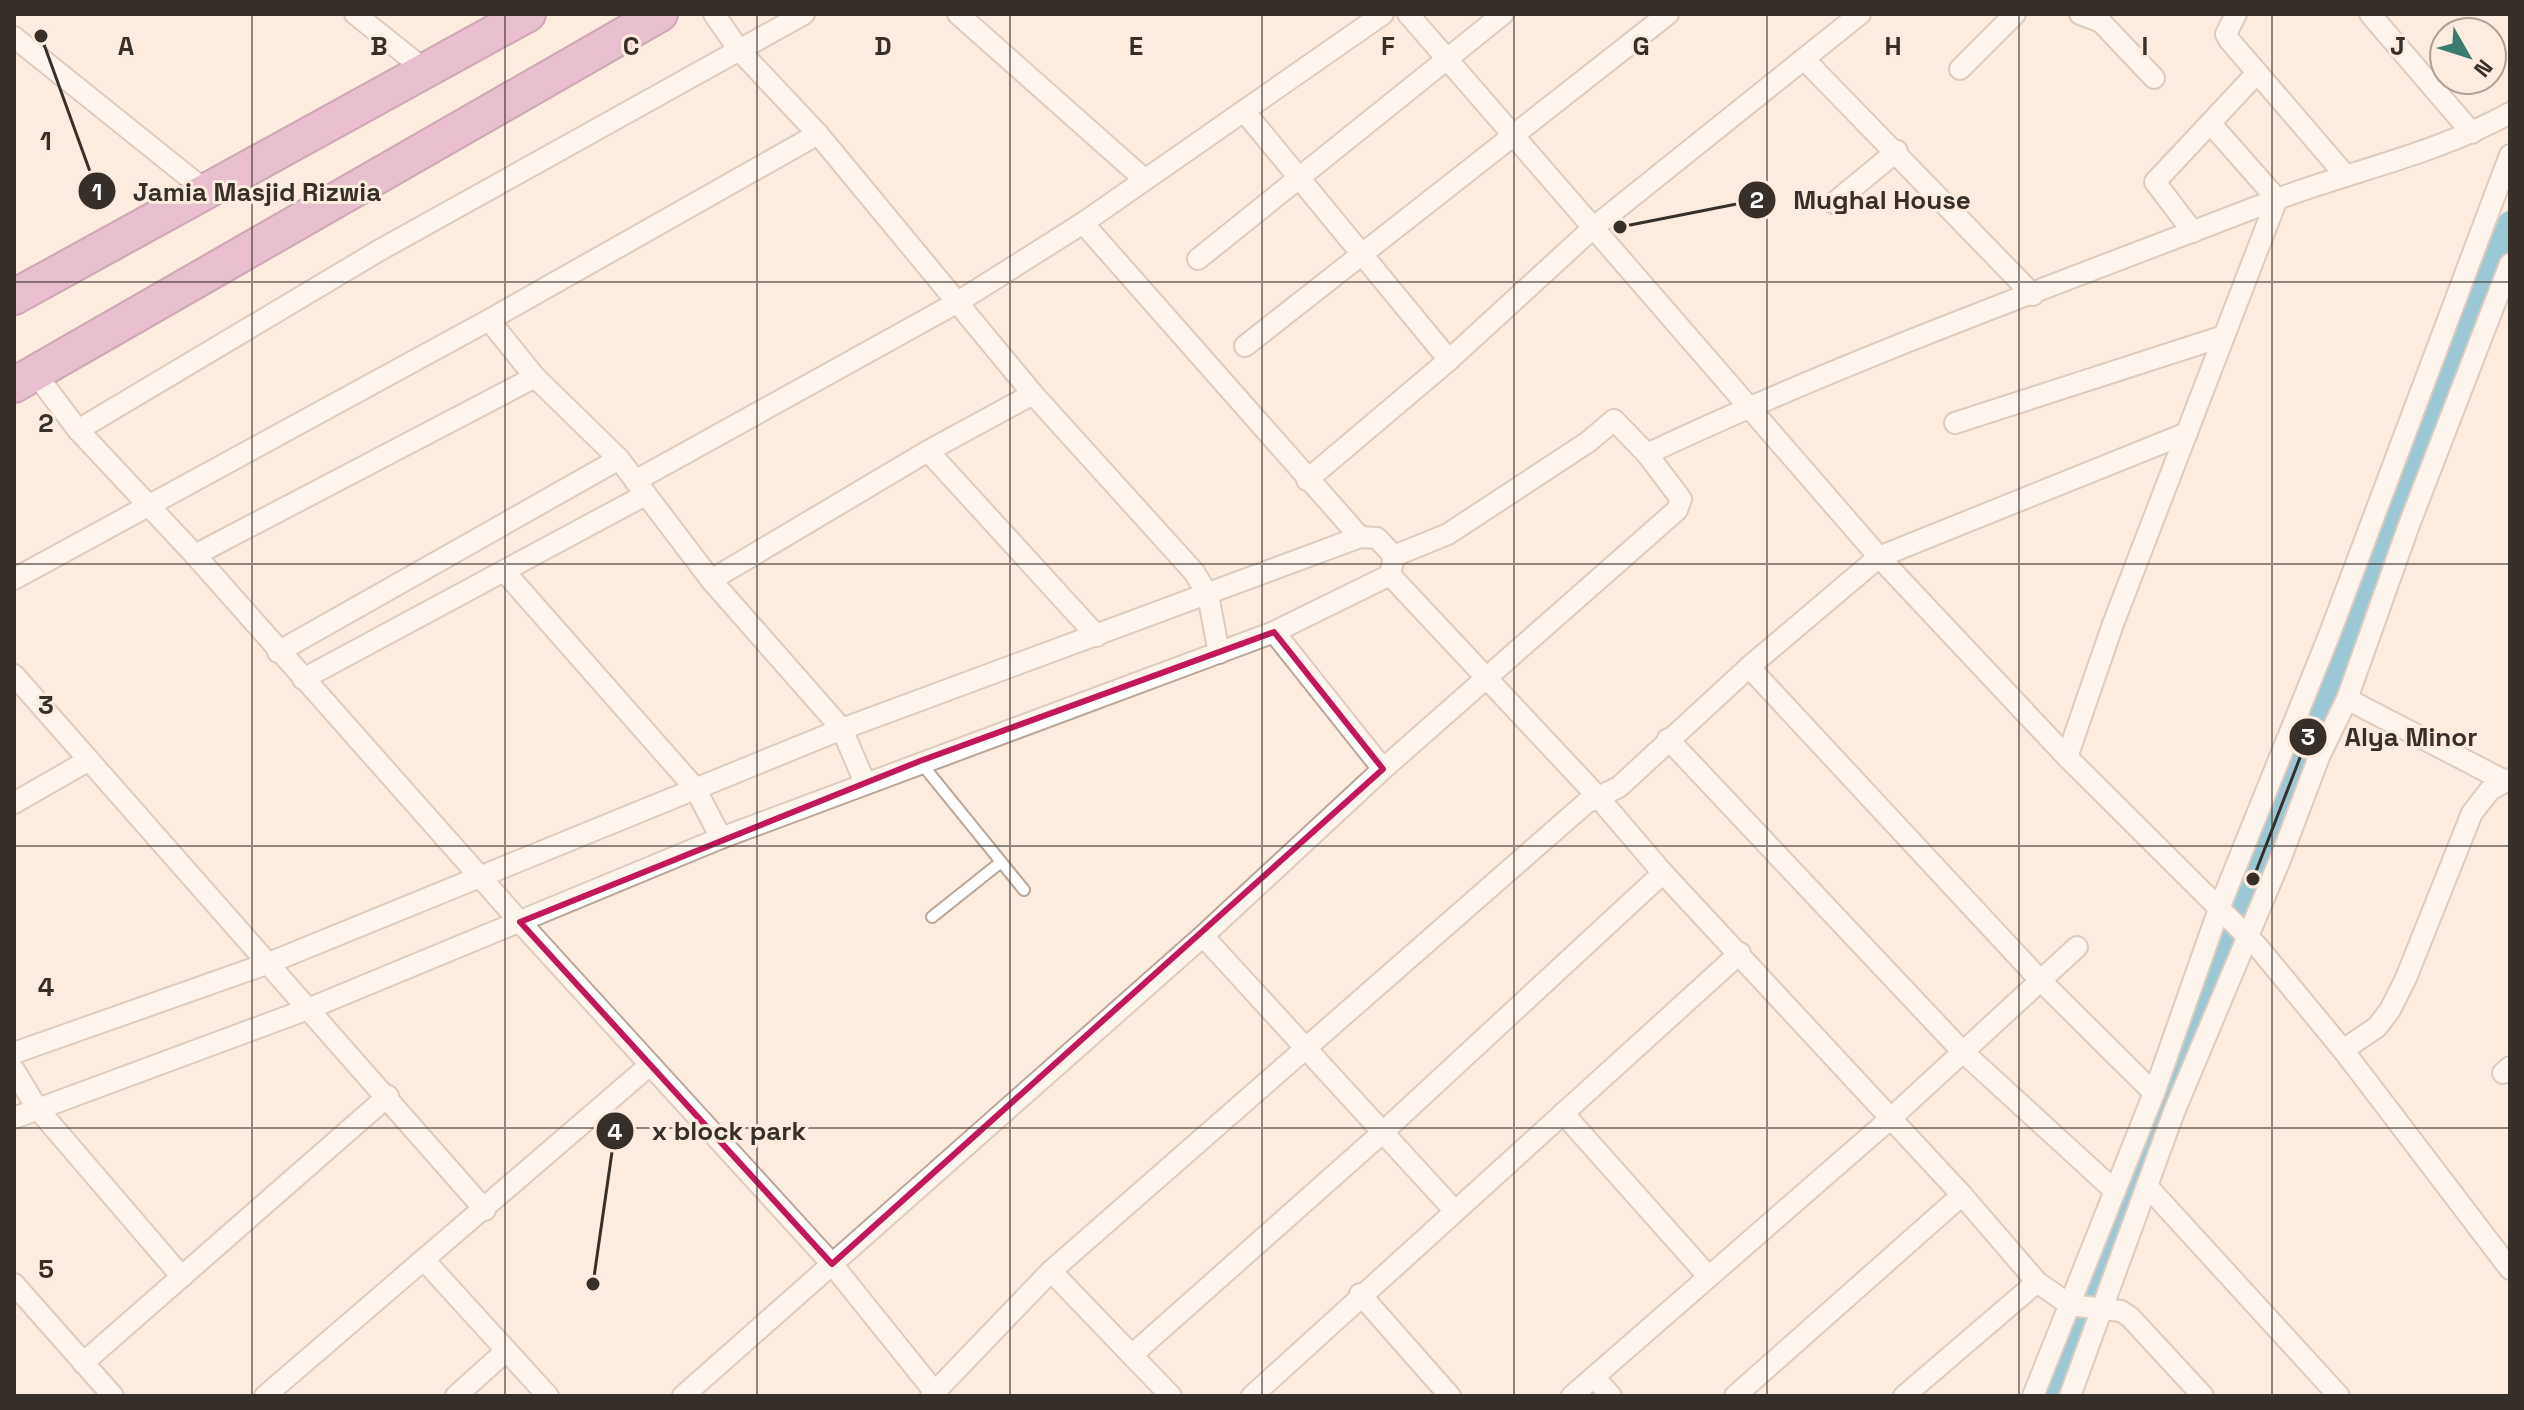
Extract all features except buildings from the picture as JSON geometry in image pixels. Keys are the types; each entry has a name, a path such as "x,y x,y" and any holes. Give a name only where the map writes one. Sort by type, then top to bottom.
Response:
{"highway":[{"path":"14,297 528,14"},
{"path":"24,379 660,14"}],"street":[{"path":"355,14 425,70"},
{"path":"714,14 739,50 818,134 1033,394 1174,548 1208,595 1219,653"},
{"path":"78,430 380,250 804,14"},
{"path":"958,14 1144,179"},
{"path":"303,679 504,571 958,302 1083,223 1383,14"},
{"path":"1408,14 1879,557 2067,757 2247,935 2343,1050 2510,1269"},
{"path":"1198,259 1503,14"},
{"path":"1245,346 1668,14"},
{"path":"1307,480 1449,360 1594,227 1860,14"},
{"path":"1960,69 2015,14"},
{"path":"2080,14 2105,18 2154,78"},
{"path":"2236,14 2226,34 2346,176"},
{"path":"2370,14 2472,133"},
{"path":"14,37 206,191"},
{"path":"1804,59 1897,151 2033,295"},
{"path":"2193,232 2155,182 2257,73"},
{"path":"1244,111 1449,360"},
{"path":"1647,454 1749,405 2277,199 2472,133 2510,113"},
{"path":"2211,124 2277,199"},
{"path":"14,579 489,320 818,134"},
{"path":"1834,203 1897,151"},
{"path":"2033,1396 2154,1093 2220,906 2330,633 2510,155"},
{"path":"2067,757 2113,624 2277,199"},
{"path":"1083,223 1360,537"},
{"path":"2070,1396 2147,1186 2319,757 2347,699 2409,525 2510,264"},
{"path":"489,320 535,377 619,459 711,580 842,729 865,783"},
{"path":"1955,423 2224,336"},
{"path":"195,555 535,377"},
{"path":"24,379 78,430 195,555 520,922 832,1264 935,1395 1051,1271 1586,803 1619,787 1749,667 1879,557 2187,433"},
{"path":"711,580 928,451 1033,394"},
{"path":"14,1118 308,1009 721,838 920,761 1274,632 1448,534 1588,442 1612,420 1618,420 1681,499 1680,507 1487,681 1383,769 1203,936 683,1396"},
{"path":"928,451 1097,636"},
{"path":"278,652 619,459"},
{"path":"14,1053 269,963 842,729 1360,537 1377,538 1392,566 1487,681 1598,797 1663,873 1962,1195 2037,1282 2070,1305 2102,1308 2130,1317 2203,1396"},
{"path":"504,571 695,788 721,838"},
{"path":"1274,632 1383,769"},
{"path":"1749,667 2040,980 2154,1093"},
{"path":"14,675 388,1096 485,1210"},
{"path":"2347,699 2507,780"},
{"path":"1668,739 1962,1051 2115,1191"},
{"path":"14,803 89,760"},
{"path":"2343,1050 2377,1027 2390,1010 2406,978 2472,813 2490,790 2507,780"},
{"path":"1133,1354 1382,1133 1663,873"},
{"path":"1203,936 1304,1050 1454,1210"},
{"path":"1572,1396 1890,1119 2077,947"},
{"path":"1252,1396 1360,1294 1740,953"},
{"path":"265,1396 650,1065"},
{"path":"14,1070 37,1108 182,1277"},
{"path":"83,1363 388,1096"},
{"path":"1563,1113 1708,1276"},
{"path":"2147,1186 2339,1396"},
{"path":"1735,1396 1962,1195"},
{"path":"425,1261 548,1396"},
{"path":"1051,1271 1171,1396"},
{"path":"1904,1396 2037,1282"},
{"path":"14,1284 113,1396"},
{"path":"1360,1294 1450,1396"},
{"path":"456,1396 506,1351"},
{"path":"1594,1377 1611,1396"}],"lane":[{"path":"920,761 1024,890"},
{"path":"932,917 1001,862"}],"highlighted area":[{"path":"1274,632 1383,769 832,1264 520,922 920,761"}],"waterway":[{"path":"2052,1396 2510,223"}],"place":[{"name":"Jamia Masjid Rizwia","path":"41,36"},
{"name":"Mughal House","path":"1620,227"},
{"name":"Alya Minor","path":"2253,879"},
{"name":"x block park","path":"593,1284"}]}
